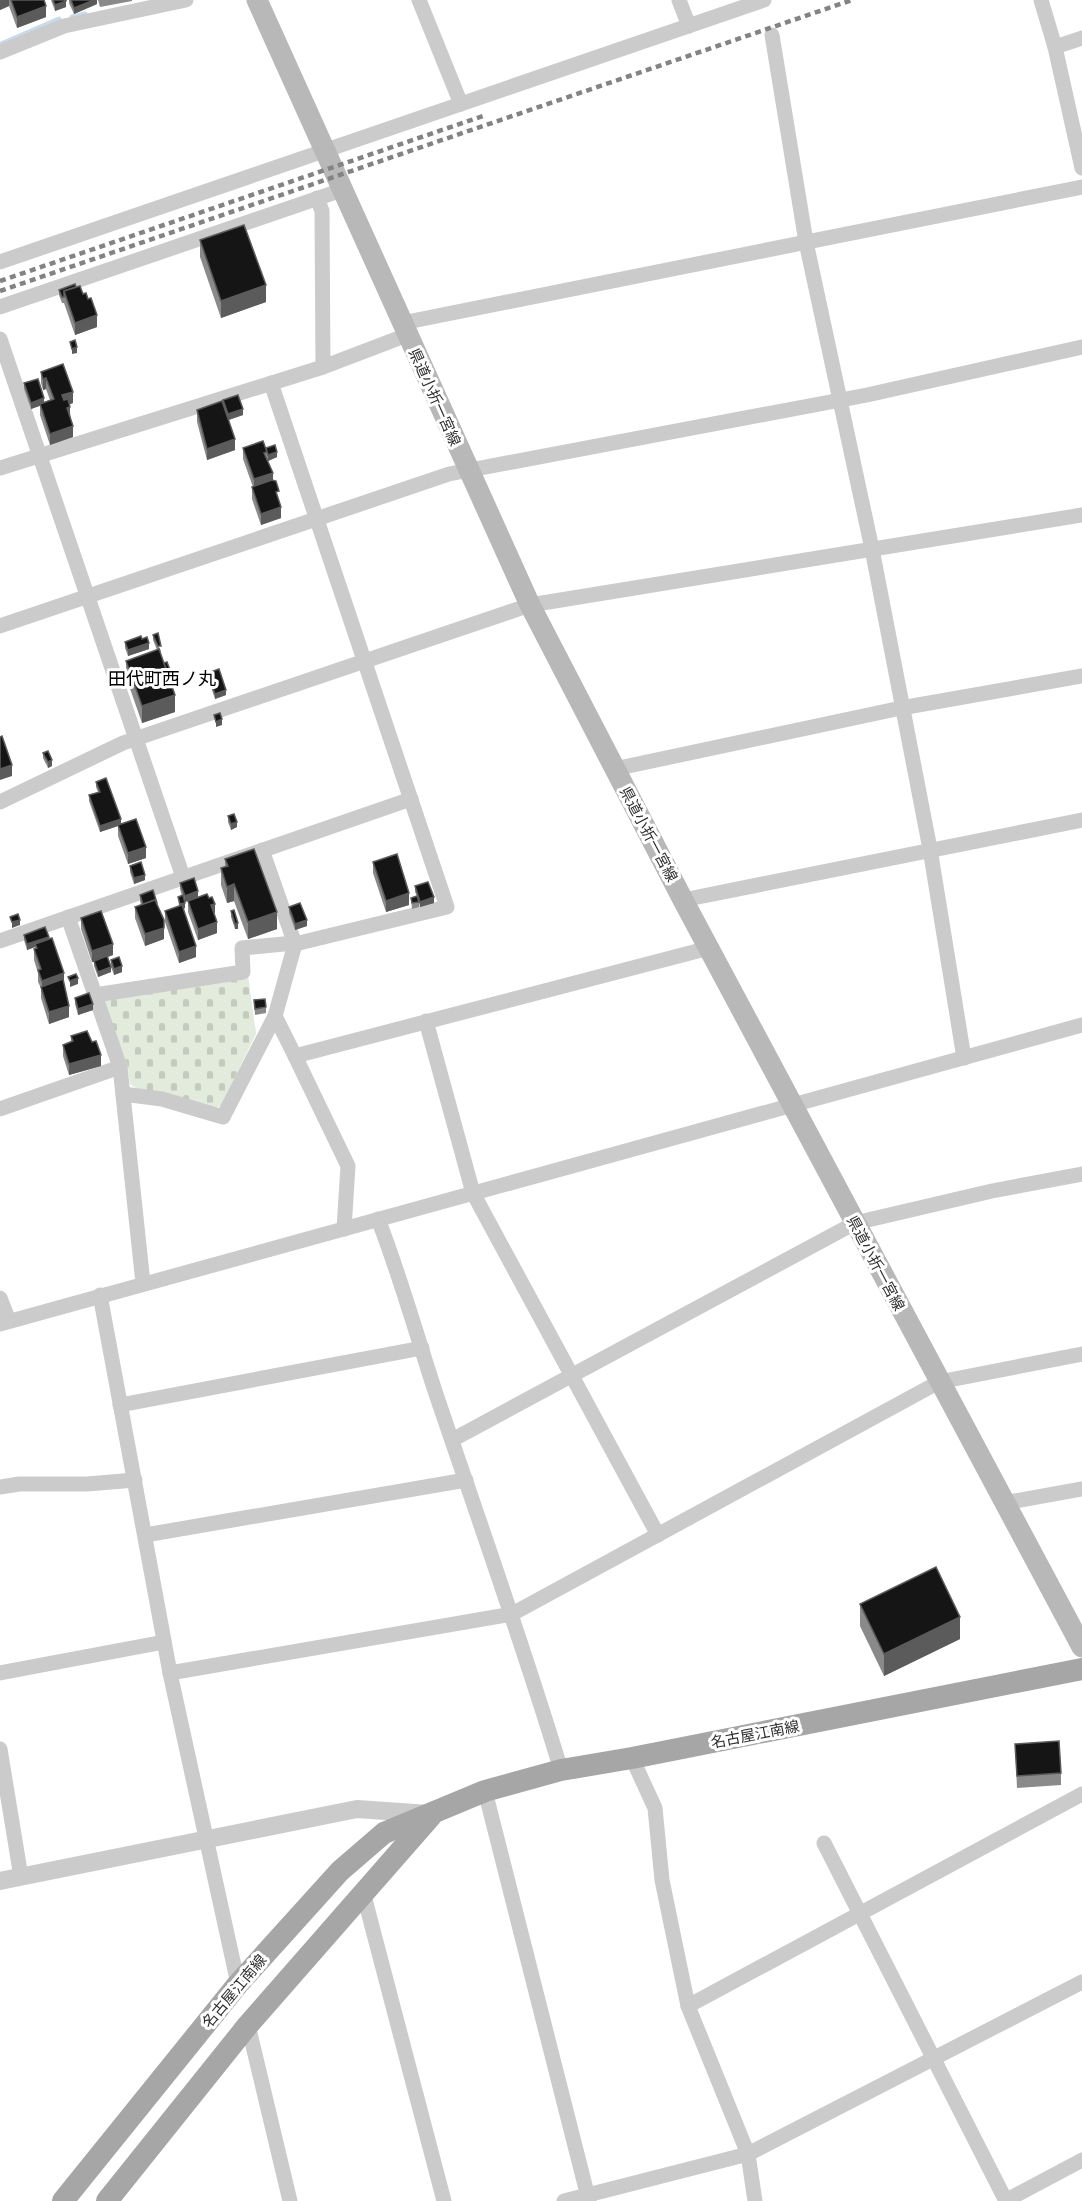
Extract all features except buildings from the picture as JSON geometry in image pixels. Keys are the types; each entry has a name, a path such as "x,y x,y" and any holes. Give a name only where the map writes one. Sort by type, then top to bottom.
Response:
{"main road":[{"name":"県道小折一宮線","path":"257,0 530,605 683,900 1082,1647"},
{"name":"名古屋江南線","path":"63,2201 238,1984 340,1871 384,1833 485,1791 561,1770 1082,1669"},
{"name":"名古屋江南線","path":"112,2198 248,2025 363,1892 400,1854 432,1814"}],"street":[{"path":"0,52 64,26 186,0"},
{"path":"419,0 461,104"},
{"path":"679,0 689,26"},
{"path":"0,262 764,0"},
{"path":"1041,0 1055,47 1082,168"},
{"path":"772,35 806,242 873,549 901,708 930,849 964,1058"},
{"path":"1055,47 1082,38"},
{"path":"0,468 322,367 405,329 806,242 1082,187"},
{"path":"0,307 342,190"},
{"path":"317,198 322,211 322,367"},
{"path":"0,339 183,878"},
{"path":"0,626 449,474 840,400 1082,347"},
{"path":"95,995 243,972 242,948 294,944 447,907 271,383"},
{"path":"0,802 136,739 530,605 1082,515"},
{"path":"614,769 901,708 1082,676"},
{"path":"0,941 411,799"},
{"path":"683,900 1082,820"},
{"path":"123,1094 179,1103 223,1117 276,1016 294,944 262,850"},
{"path":"68,917 120,1067 143,1283"},
{"path":"295,1056 709,948"},
{"path":"276,1016 348,1166 344,1229"},
{"path":"426,1021 473,1193 658,1535"},
{"path":"0,1298 5,1323 1082,1024"},
{"path":"0,1109 120,1067"},
{"path":"452,1440 855,1223 992,1191 1082,1174"},
{"path":"378,1219 399,1273 561,1770"},
{"path":"100,1295 170,1673 238,1984"},
{"path":"120,1405 422,1348"},
{"path":"170,1673 512,1614 939,1382 1082,1354"},
{"path":"0,1487 19,1484 87,1484 135,1480"},
{"path":"145,1535 466,1480"},
{"path":"1004,1503 1082,1489"},
{"path":"0,1673 164,1642"},
{"path":"0,1749 21,1877"},
{"path":"632,1758 655,1808 662,1880 688,2006 748,2154 754,2201"},
{"path":"485,1791 589,2198"},
{"path":"688,2006 1082,1794"},
{"path":"0,1881 357,1809 432,1814"},
{"path":"824,1843 1006,2201 1082,2160"},
{"path":"363,1892 444,2201"},
{"path":"564,2201 589,2198 748,2154 1082,1982"},
{"path":"248,2025 290,2201"}],"green space":[{"path":"248,975 256,1034 221,1106 214,1108 138,1090 130,1084 127,1064 103,998"}],"waterway":[{"path":"72,17 85,14"},
{"path":"1,44 59,19"}],"railway":[{"path":"0,291 852,0"},
{"path":"0,281 483,116"}],"district":[{"name":"田代町西ノ丸","path":"162,679"}]}
